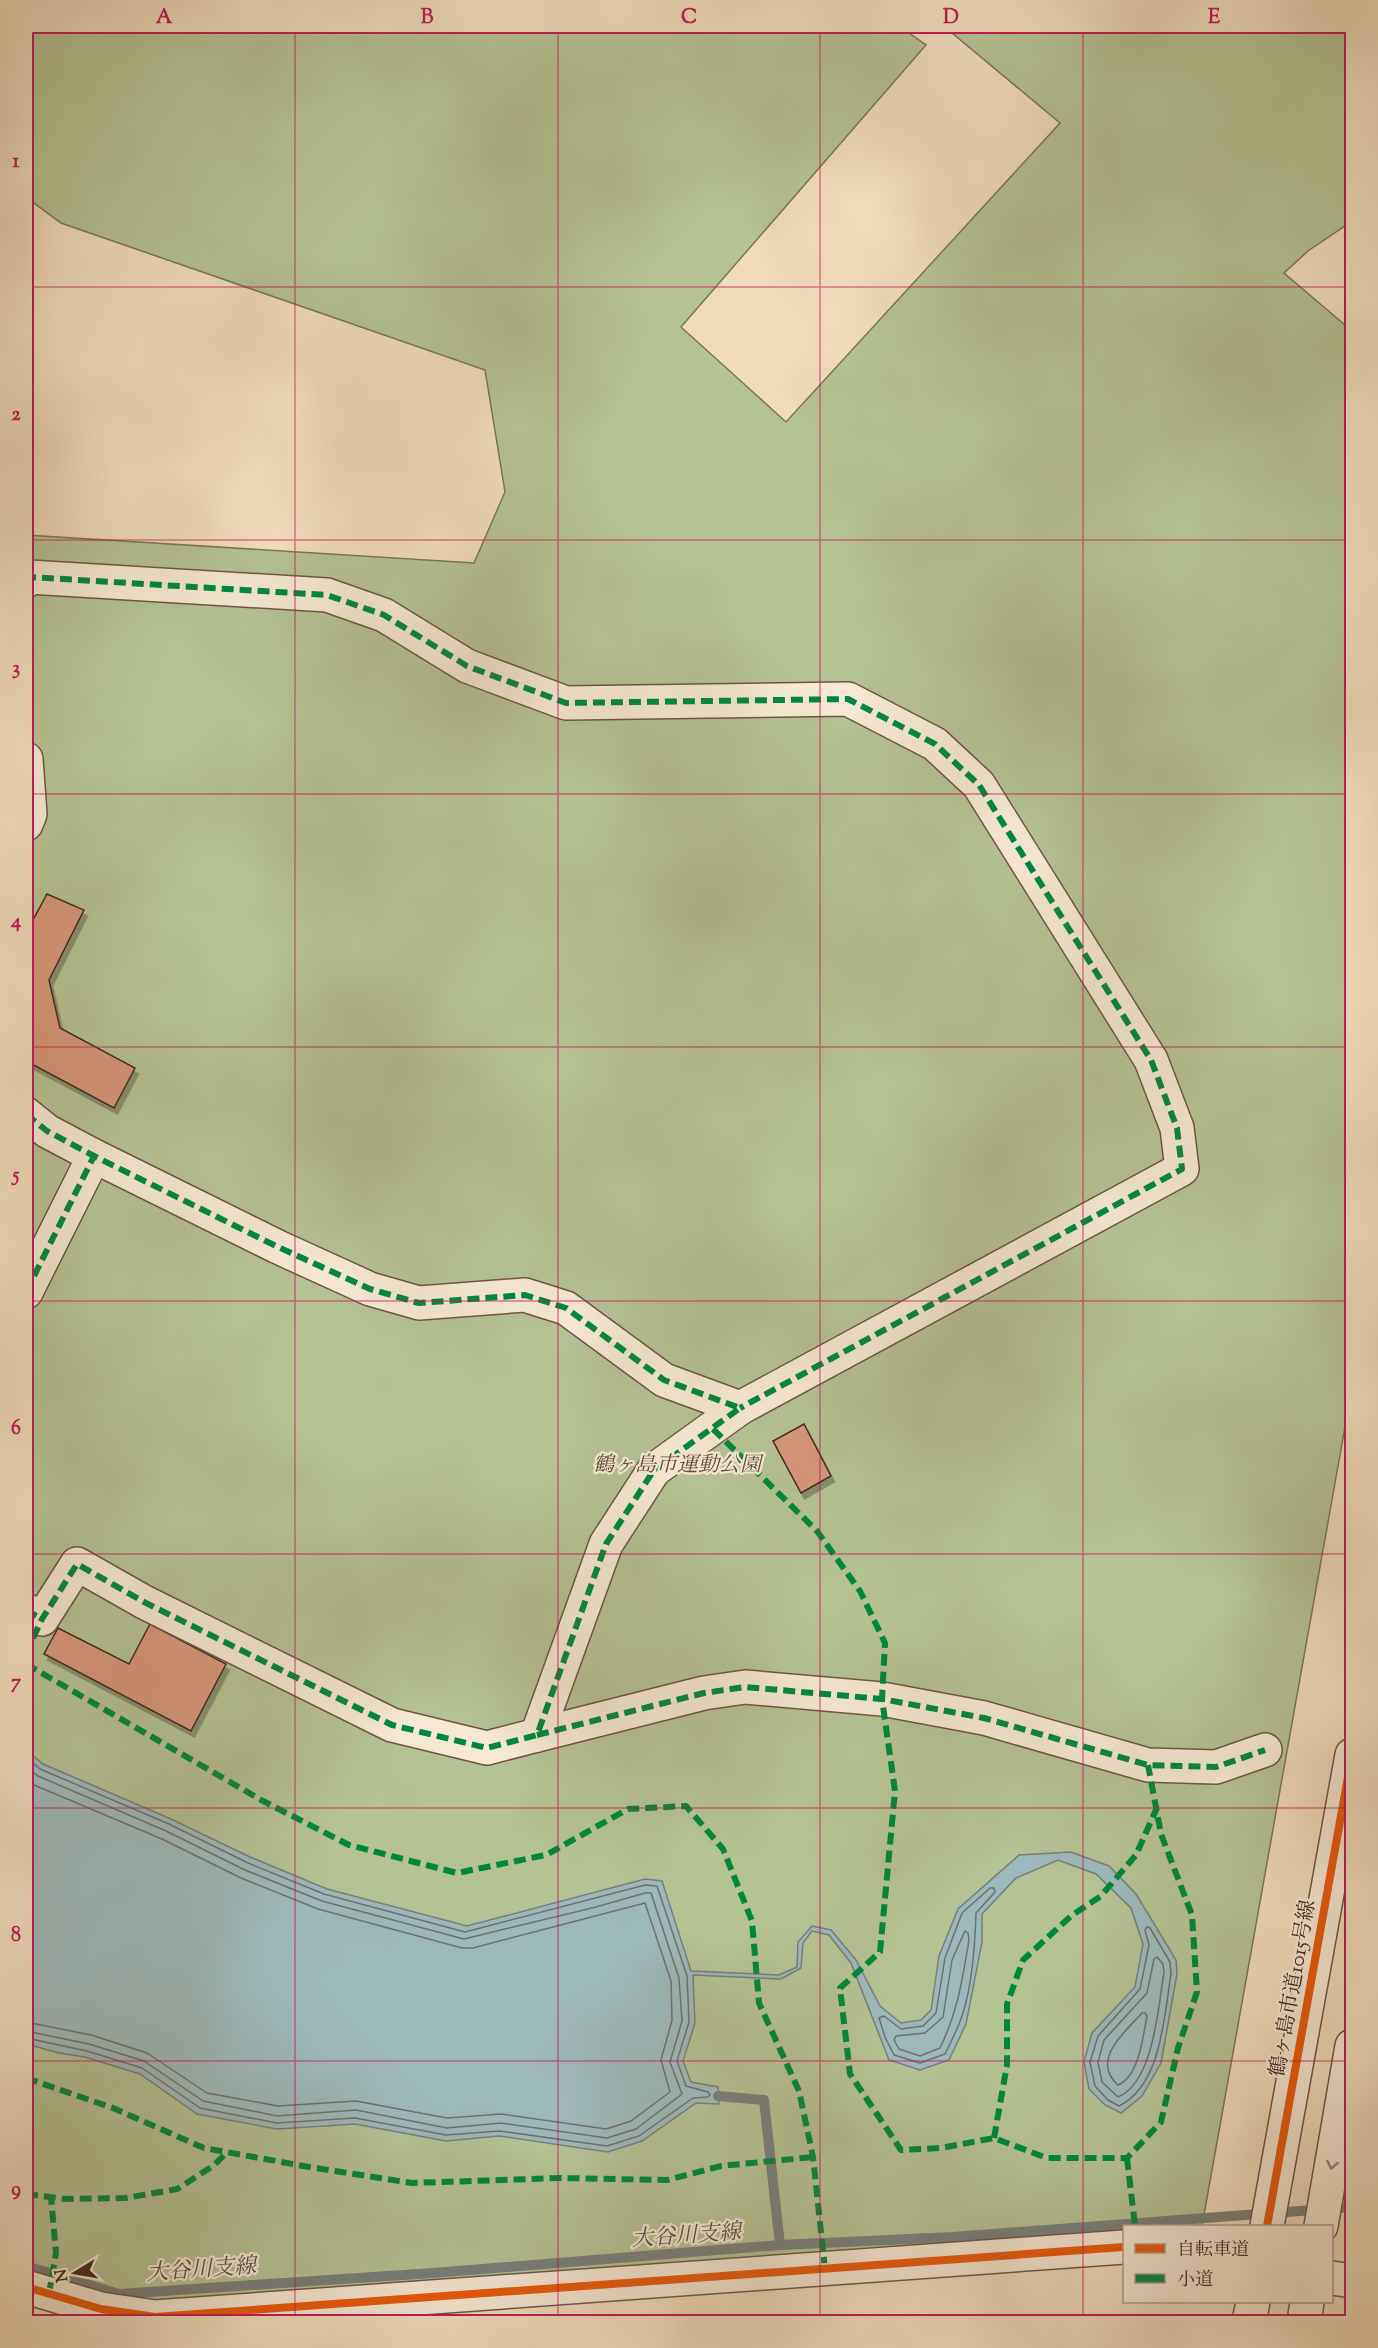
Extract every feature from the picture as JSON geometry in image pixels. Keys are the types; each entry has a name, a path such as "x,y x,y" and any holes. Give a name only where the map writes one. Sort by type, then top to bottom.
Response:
{"street":[{"path":"26,581 29,578 327,595 384,615 467,666 566,703 848,699 935,744 979,784 1151,1060 1178,1128 1182,1169 740,1408 654,1470 606,1544 537,1735"},
{"path":"26,759 30,814 26,824"},
{"path":"26,1114 47,1131 94,1156 278,1247 370,1289 419,1303 525,1295 566,1308 664,1380 740,1408"},
{"path":"26,1292 94,1156"},
{"path":"26,1611 42,1620 76,1564 144,1602 392,1725 487,1748 704,1693 745,1687 882,1699 984,1718 1148,1765 1216,1767 1264,1750"},
{"name":"鶴ヶ島市道1015号線","path":"1267,2225 1353,1755"},
{"path":"1321,2225 1353,2046"},
{"path":"26,2287 101,2309 155,2317 1123,2247"},
{"path":"1333,2278 1353,2281"},
{"path":"1249,2322 1253,2303"},
{"path":"1304,2322 1307,2303"}],"green space":[{"name":"鶴ヶ島市運動公園","path":"26,26 899,26 926,45 681,327 786,422 1060,123 946,28 948,26 1352,26 1352,221 1308,251 1284,273 1352,331 1352,1388 1202,2225 1123,2225 1123,2233 117,2307 26,2284 26,535 474,563 505,492 485,370 61,223 26,197"}],"water":[{"path":"26,1750 43,1764 327,1889 467,1926 645,1879 662,1881 691,1971 779,1975 797,1967 798,1942 812,1926 831,1930 856,1960 880,2006 901,2023 921,2020 931,2010 939,1956 958,1909 1019,1855 1071,1852 1109,1866 1136,1894 1176,1960 1177,1974 1161,2063 1142,2096 1121,2113 1105,2105 1089,2089 1084,2062 1092,2033 1135,1987 1143,1944 1131,1908 1096,1874 1058,1860 1016,1878 982,1914 982,1942 966,2024 949,2060 920,2070 889,2060 851,1963 829,1935 812,1931 803,1943 801,1968 781,1979 693,1975 695,2023 683,2061 691,2082 718,2087 719,2104 696,2103 642,2141 608,2152 499,2136 446,2141 355,2124 277,2129 197,2114 140,2074 85,2057 26,2044"}],"building":[{"path":"47,894 84,910 49,980 60,1028 135,1068 114,1108 26,1061 26,933"},
{"path":"804,1424 831,1476 801,1493 773,1441"},
{"path":"150,1624 226,1664 191,1731 44,1654 58,1628 129,1664"}],"waterway":[{"path":"718,2096 764,2100 780,2245"},
{"name":"大谷川支線","path":"26,2266 119,2294 433,2273 780,2245 953,2237 1352,2207"}],"marked path":[{"path":"26,581 29,577 327,595 384,615 467,666 566,703 848,699 935,744 979,785 1151,1060 1177,1128 1182,1169 740,1408"},
{"path":"26,759 30,814 26,824"},
{"path":"26,1114 47,1131 94,1156"},
{"path":"26,1292 94,1156 278,1247 370,1289 419,1303 525,1295 566,1308 664,1380 740,1408 654,1470 606,1544 537,1735 487,1748 392,1725 144,1602 77,1564 42,1619 26,1653"},
{"path":"713,1429 817,1531 860,1591 885,1643 882,1699 895,1791 880,1952 840,1988 850,2074 901,2150 941,2148 994,2138 1047,2158 1127,2158 1161,2122 1178,2048 1197,1992 1192,1915 1161,1834 1148,1765"},
{"path":"26,1610 42,1619"},
{"path":"26,1664 263,1801 349,1845 457,1873 546,1855 628,1809 686,1806 723,1849 752,1921 759,2003 799,2091 813,2157 825,2269"},
{"path":"537,1735 704,1693 745,1687 882,1699 984,1718 1148,1765 1216,1767 1265,1750"},
{"path":"994,2138 1007,2065 1007,2004 1023,1960 1071,1916 1101,1896 1136,1855 1156,1810"},
{"path":"26,2078 113,2108 204,2148 412,2183 560,2178 667,2180 721,2166 813,2157"},
{"path":"26,2194 66,2199 126,2198 177,2189 213,2166 227,2152"},
{"path":"1127,2158 1135,2225"},
{"path":"49,2294 56,2253 51,2197"}],"cycle path":[{"path":"1267,2225 1352,1755"},
{"path":"26,2287 101,2309 155,2317 1123,2247"}]}
